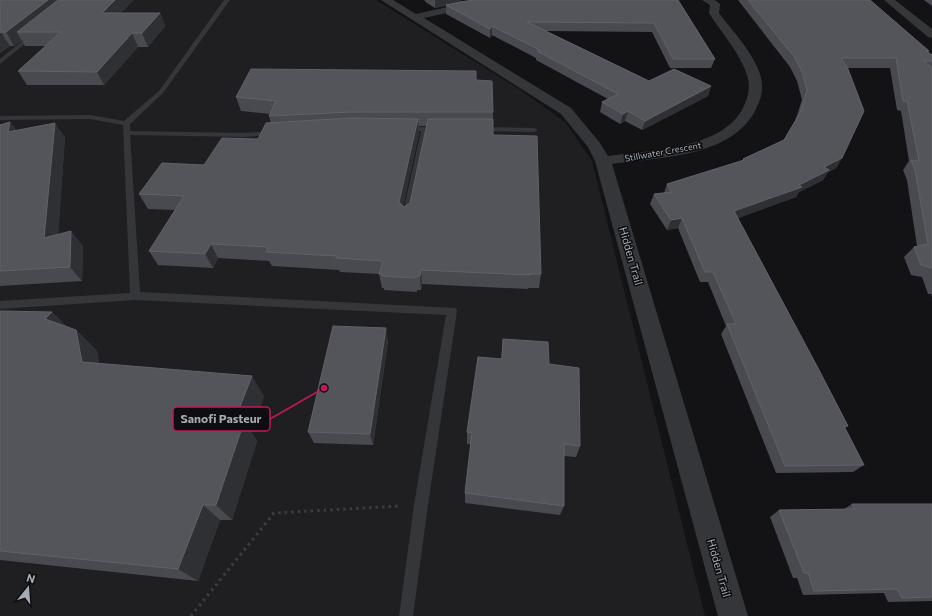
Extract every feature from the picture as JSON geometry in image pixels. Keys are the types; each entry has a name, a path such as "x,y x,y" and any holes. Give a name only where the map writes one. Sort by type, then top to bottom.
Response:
{"street":[{"name":"Hidden Trail","path":"386,0 566,111 595,146 604,161 733,616"},
{"name":"Stillwater Crescent","path":"604,161 700,147 726,134 744,120 755,98 755,82 753,73 742,53 714,13 714,4 707,0"},
{"path":"889,0 932,35"},
{"path":"415,17 466,5 486,3"}],"lane":[{"path":"135,296 126,123 161,92 227,0"},
{"path":"0,62 41,29"},
{"path":"0,118 90,117 126,123"},
{"path":"402,129 448,130"},
{"path":"406,217 425,129"},
{"path":"472,130 534,130"},
{"path":"126,133 244,135 283,133"},
{"path":"0,305 135,296 452,311 421,505 406,616"}],"path":[{"path":"191,616 274,513 421,505"}],"shaded area":[{"path":"0,0 376,0 519,89 565,122 592,161 705,616 0,616"}],"building":[{"path":"0,0 48,0 6,32 0,33"},
{"path":"58,0 115,0 102,13 160,13 142,33 132,33 97,72 18,71 61,32 17,32"},
{"path":"475,0 678,0 715,59 673,59 654,23 527,22 649,81 674,69 711,86 645,121 628,111 623,114 602,102 618,94 537,51 540,50 492,26 490,29 446,5"},
{"path":"748,0 870,0 932,55 932,61 924,61 932,68 932,268 921,265 914,247 928,244 915,170 911,160 919,161 907,101 903,101 896,58 841,58 848,69 864,111 842,158 824,167 829,170 799,185 802,187 734,211 848,426 844,426 864,465 785,466 727,324 736,324 713,272 705,272 682,218 671,220 654,194 672,192 667,184 744,160 743,159 784,140 800,113 807,90 802,72 795,58"},
{"path":"251,69 476,71 476,80 492,81 493,112 352,112 269,116 276,101 236,97"},
{"path":"352,118 418,119 399,202 404,207 410,203 428,119 493,119 493,135 537,136 541,274 529,274 530,275 421,270 420,276 416,276 415,278 382,276 382,274 379,274 383,261 336,258 337,256 266,252 268,247 211,244 205,254 149,251 184,196 139,194 162,163 204,165 222,138 258,139 266,123"},
{"path":"10,122 8,132 55,123 44,238 71,231 70,267 0,271 0,125"},
{"path":"0,311 52,312 45,319 76,330 82,362 252,376 234,422 244,422 216,505 203,505 178,569 0,551"},
{"path":"333,326 386,328 370,434 308,432"},
{"path":"503,339 548,342 549,364 579,368 580,446 564,444 564,506 465,493 472,433 467,432 478,357 502,359"},
{"path":"852,504 932,504 932,597 902,598 897,589 814,591 808,573 804,573 779,510 854,509"}],"place":[{"name":"Sanofi Pasteur","path":"324,388"}]}
